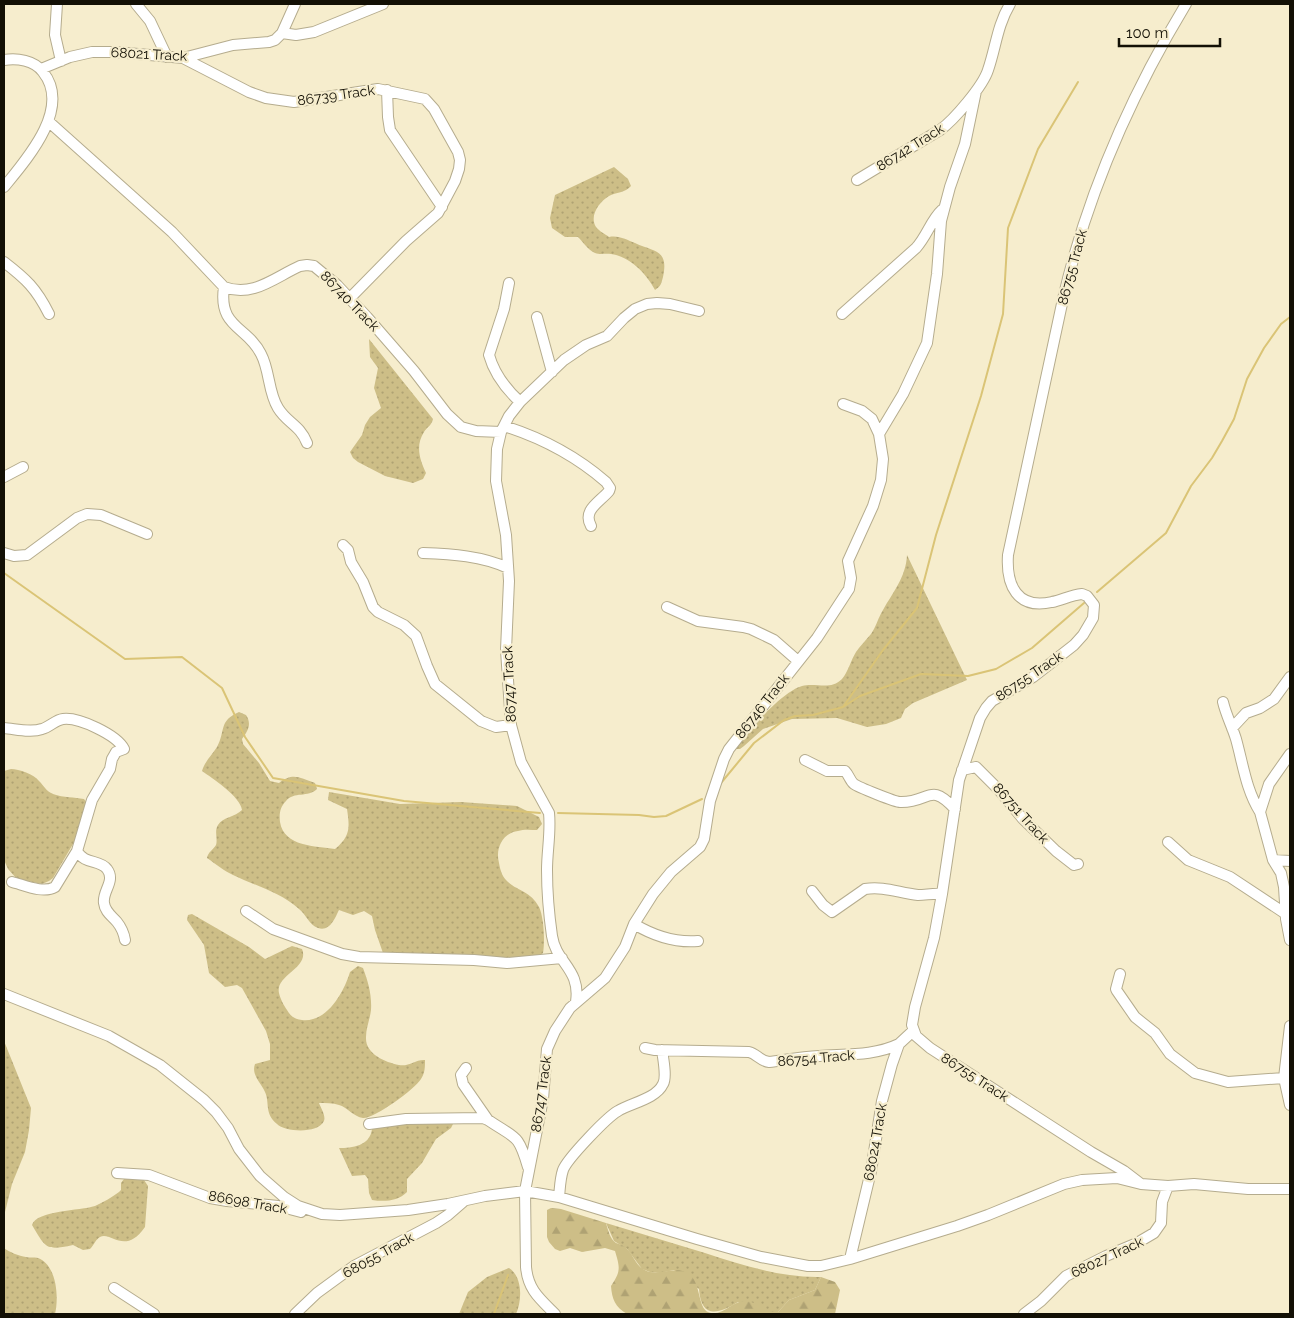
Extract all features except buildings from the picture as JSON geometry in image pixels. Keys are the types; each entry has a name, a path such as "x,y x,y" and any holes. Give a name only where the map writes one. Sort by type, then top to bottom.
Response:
{"street":[{"path":"57,4 55,35 61,61"},
{"path":"136,4 150,21 167,57"},
{"path":"295,4 282,33 296,35 314,32 383,4"},
{"name":"86742 Track","path":"857,180 940,130 976,91 982,84 988,70 998,28 1010,4"},
{"name":"86755 Track","path":"1141,1184 1124,1171 1091,1152 930,1048 916,1036 912,1024 934,938 959,780 980,718 986,708 1000,695 1033,677 1063,655 1082,635 1093,618 1094,605 1087,596 1082,594 1041,604 1021,599 1014,592 1010,582 1007,570 1008,555 1063,299 1080,236 1116,138 1154,61 1186,4"},
{"name":"68021 Track","path":"41,69 82,53 104,51 183,58 233,45 268,42 274,40 282,33"},
{"name":"86739 Track","path":"183,58 249,92 275,100 294,102 349,94 366,89 387,90 418,97 430,103 458,152 459,168 442,207 434,218 406,242 350,298"},
{"path":"4,60 23,60 41,69 48,78 52,88 53,99 52,111 48,121 27,158 4,187"},
{"path":"387,90 390,130 442,207"},
{"path":"880,434 903,394 927,343 937,274 941,221 956,168 966,144 976,91"},
{"path":"48,121 172,232 224,287 223,300 226,312 237,329 256,346 266,365 272,394 278,408 298,427 307,443"},
{"path":"842,314 916,248 924,239 937,214 944,208"},
{"path":"4,262 34,287 49,314"},
{"name":"86740 Track","path":"224,287 240,291 258,288 306,265 314,266 323,271 350,298 414,371 455,422 468,430 503,429 537,438 571,455 606,482 610,488 589,512 588,518 591,526"},
{"path":"509,283 504,309 489,355 504,385 520,402"},
{"name":"86747 Track","path":"555,1314 532,1290 527,1277 525,1192 543,1099 546,1049 555,1030 576,1002 577,995 570,970 554,948 552,936 547,871 549,813 521,762 511,725 506,650 510,581 506,535 496,481 497,450 503,429 520,402 577,350 607,336 624,318 642,306 657,303 670,304 699,312"},
{"path":"537,317 552,372"},
{"name":"86746 Track","path":"576,1002 605,978 625,947 634,924 664,880 700,847 704,839 710,801 724,759 736,739 828,623 849,590 851,584 848,566 849,555 867,521 881,480 883,459 880,434 877,426 868,415 843,404"},
{"path":"4,477 23,467"},
{"path":"4,553 14,556 27,555 77,518 87,514 101,515 147,534"},
{"path":"343,544 348,550 351,562 360,576 373,607 378,612 404,625 416,636 435,684 473,716 496,727 511,725"},
{"path":"423,553 482,559 508,568"},
{"path":"667,608 707,623 742,627 774,640 798,661"},
{"path":"1232,728 1246,713 1260,708 1274,699 1290,677"},
{"path":"1223,702 1249,790 1260,812 1273,860 1281,873 1290,940"},
{"path":"4,728 40,730 60,720 70,720 85,724 115,738 124,749 116,752 112,759 110,769 92,800 78,851 54,887 50,890 42,890 12,882"},
{"path":"1260,812 1269,784 1290,754"},
{"path":"806,760 827,772 845,772 852,783 891,801 906,802 934,794 940,795 955,809"},
{"name":"86751 Track","path":"962,770 976,767 988,778 1016,813 1056,852 1074,865 1078,864"},
{"path":"1168,842 1188,860 1230,877 1286,914"},
{"path":"78,851 84,859 102,865 107,869 110,877 104,897 104,904 109,914 118,922 125,940"},
{"path":"1273,860 1290,861"},
{"path":"812,891 826,908 832,912 865,889 871,888 888,888 920,895 942,894"},
{"path":"246,911 273,929 342,954 359,957 474,960 507,964 562,958"},
{"path":"634,924 660,937 688,942 698,941"},
{"path":"1120,974 1117,991 1135,1017 1155,1033 1170,1054 1185,1067 1195,1073 1228,1082 1284,1078"},
{"path":"4,994 109,1036 160,1064 216,1112 248,1162 260,1176 284,1197 298,1206 322,1214 340,1215 408,1210 484,1196 525,1192 559,1197 697,1240 761,1257 808,1266 821,1266 850,1259 988,1215 1064,1184 1099,1178 1117,1178 1141,1184 1168,1186 1194,1184 1248,1189 1290,1188"},
{"path":"1290,1026 1284,1078 1290,1105"},
{"path":"898,1044 913,1031"},
{"name":"86754 Track","path":"645,1048 749,1052 762,1061 768,1062 874,1052 886,1050 898,1044"},
{"name":"68024 Track","path":"850,1259 871,1171 882,1100 898,1044"},
{"path":"559,1197 560,1179 568,1161 603,1123 617,1111 652,1096 660,1090 665,1082 662,1050"},
{"path":"466,1068 461,1075 463,1084 488,1120 518,1139 529,1168"},
{"path":"370,1124 406,1119 470,1118 488,1120"},
{"name":"86698 Track","path":"117,1172 149,1175 210,1198 278,1206 302,1212 322,1214"},
{"name":"68027 Track","path":"1024,1314 1041,1301 1066,1276 1099,1259 1137,1243 1157,1230 1161,1223 1162,1202 1168,1186"},
{"name":"68055 Track","path":"295,1314 317,1293 354,1266 436,1223 463,1201"},
{"path":"114,1288 154,1314"},
{"path":"1040,1314 1041,1301"}],"green space":[{"path":"614,167 628,179 631,186 626,190 609,196 602,202 594,214 594,223 597,228 609,237 626,239 654,250 662,256 664,261 663,277 660,285 655,290 642,272 631,262 618,255 595,253 578,237 565,237 552,228 550,218 555,195"},
{"path":"369,339 433,419 421,437 419,448 420,458 426,473 423,479 413,483 385,476 358,462 350,452 362,435 370,417 381,408 374,388 378,368 370,357"},
{"path":"907,555 967,680 913,703 905,709 901,718 886,724 867,727 837,718 792,719 763,729 740,749 736,749 766,713 794,689 807,685 833,685 842,679 856,652 873,631 898,584 904,570"},
{"path":"239,712 246,715 249,721 242,739 243,744 259,763 270,781 279,783 288,778 297,777 315,783 317,789 313,792 289,798 280,811 280,822 283,830 294,841 302,844 335,849 344,840 348,832 347,809 328,800 329,792 400,804 461,802 517,806 539,817 542,824 537,830 520,830 504,838 499,847 498,857 502,874 505,878 510,884 532,897 539,907 544,930 543,953 538,957 518,959 383,953 372,916 364,911 353,915 339,910 329,926 322,929 318,928 292,903 230,873 207,858 216,845 216,830 220,822 242,810 237,799 232,794 202,771 220,741 225,723 232,715"},
{"path":"11,769 34,776 53,794 84,799 87,803 76,839 53,878 42,884 17,879 8,869 4,860 4,771"},
{"path":"192,914 249,947 265,959 292,946 302,949 303,956 301,961 282,981 279,987 279,993 285,1006 290,1014 297,1019 311,1020 327,1011 339,997 350,972 358,966 363,968 371,999 366,1037 369,1048 372,1053 382,1059 399,1065 425,1060 425,1068 421,1079 394,1103 368,1117 360,1117 332,1103 319,1103 324,1119 321,1125 309,1130 294,1130 281,1127 270,1116 265,1092 254,1072 255,1064 270,1060 270,1044 266,1031 242,988 237,985 225,987 209,973 204,945 187,920 188,915"},
{"path":"4,1041 31,1108 25,1152 12,1184 4,1216"},
{"path":"452,1122 451,1128 436,1139 422,1163 407,1179 407,1192 391,1200 372,1200 369,1193 368,1179 365,1175 352,1176 339,1148 360,1145 371,1135 372,1129 405,1123"},
{"path":"131,1177 134,1180 144,1180 148,1186 145,1227 138,1236 125,1241 104,1236 100,1237 90,1249 83,1250 73,1245 57,1248 47,1246 40,1239 32,1225 36,1220 50,1214 95,1206 119,1192 124,1179"},
{"path":"551,1208 561,1209 606,1223 612,1239 626,1248 638,1264 649,1272 679,1270 690,1275 694,1279 701,1303 711,1313 721,1312 741,1301 754,1303 768,1311 778,1312 789,1300 815,1290 821,1277 835,1282 840,1290 835,1314 627,1314 617,1305 612,1295 611,1286 617,1277 619,1269 615,1251 605,1248 582,1252 570,1248 560,1251 555,1249 547,1237 547,1210"},
{"path":"606,1223 762,1270 806,1277 821,1277 815,1290 789,1300 778,1312 770,1312 738,1302 723,1310 711,1311 703,1305 699,1289 674,1270 660,1273 642,1269 627,1249 614,1241"},
{"path":"4,1248 20,1256 38,1258 49,1267 55,1283 57,1299 55,1314 4,1314"},
{"path":"509,1268 514,1272 519,1283 520,1296 516,1314 459,1314 468,1292 487,1277"}],"waterway":[{"path":"843,707 883,650 917,608 936,535 981,396 1003,314 1008,228 1038,149 1078,82"},
{"path":"1097,592 1166,533 1191,486 1212,458 1234,419 1247,379 1264,348 1281,324 1290,317"},
{"path":"4,573 125,659 182,657 222,688 245,737 273,778 404,801 540,813"},
{"path":"721,783 754,743 784,720 795,716 813,715 843,707 860,696 921,674 968,676 996,669 1032,648 1084,603"},
{"path":"558,813 666,816 702,799"},
{"path":"494,1314 508,1275"}]}
